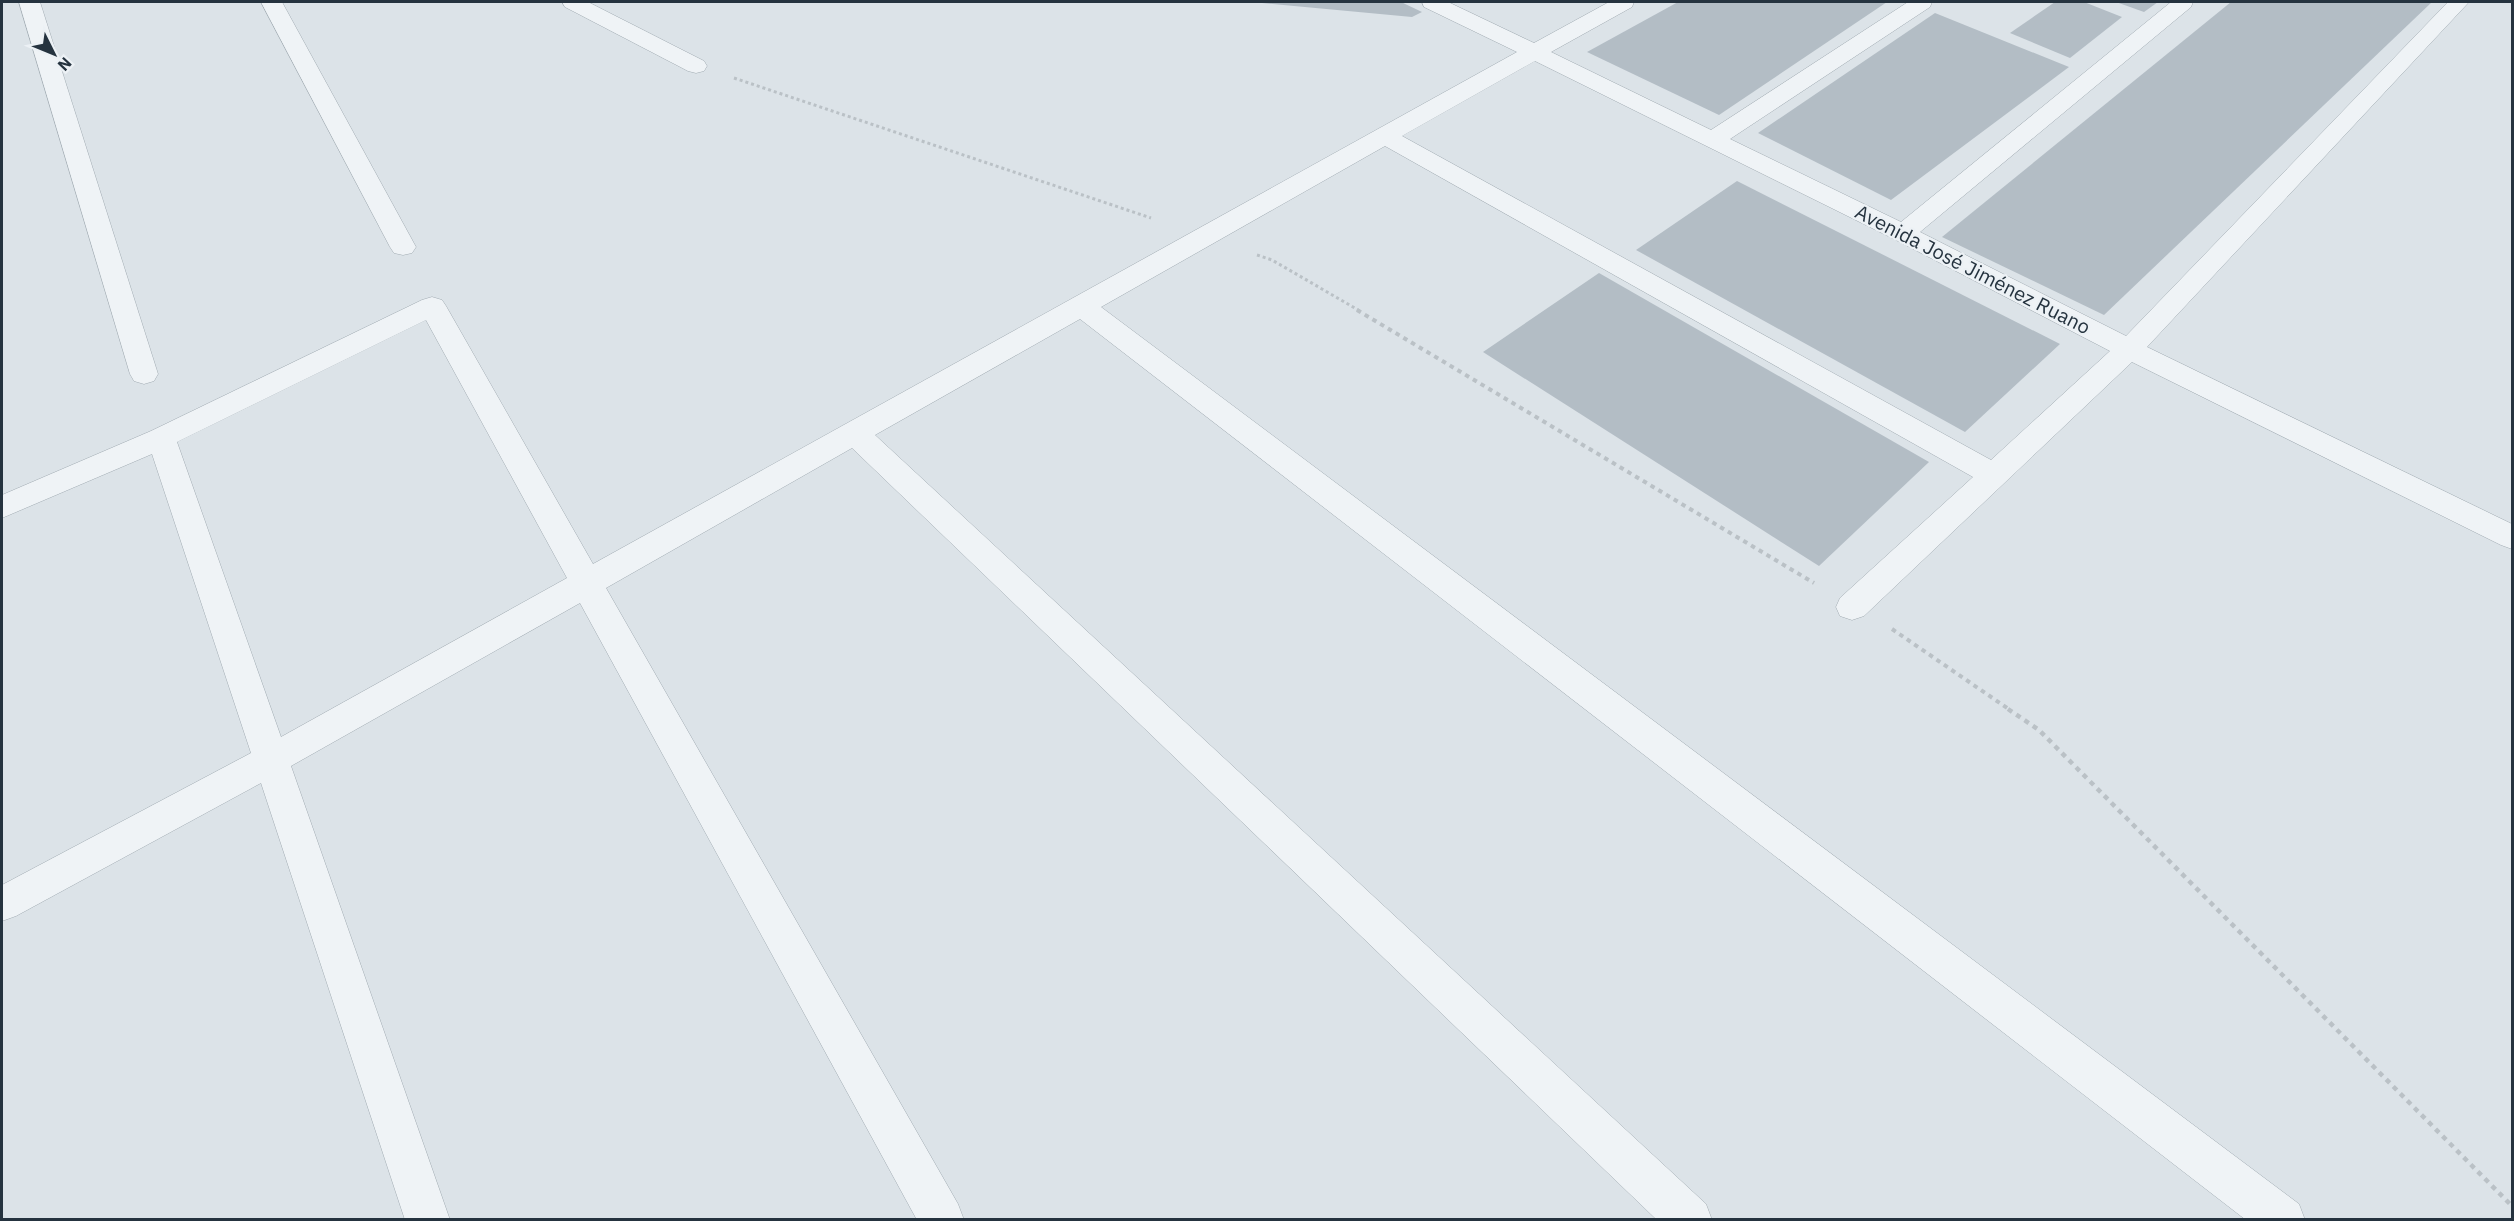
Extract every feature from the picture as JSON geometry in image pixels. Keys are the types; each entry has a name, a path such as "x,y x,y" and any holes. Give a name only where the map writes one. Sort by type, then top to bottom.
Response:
{"street":[{"path":"29,2 144,374"},
{"path":"271,2 403,247"},
{"path":"573,2 696,66"},
{"name":"Avenida José Jiménez Ruano","path":"1432,2 1903,233 2129,349 2512,537"},
{"path":"2,904 271,760 1624,2"},
{"path":"1713,139 1922,2"},
{"path":"1903,233 2183,2"},
{"path":"1852,607 2129,349 2459,2"},
{"path":"1384,136 1994,475"},
{"path":"2,507 161,438 432,306 942,1220"},
{"path":"1081,306 2283,1220"},
{"path":"855,434 1690,1220"},
{"path":"161,438 428,1220"}],"path":[{"path":"696,66 1272,260 1516,403 1852,607 1866,611 2039,730 2512,1206"}],"building":[{"path":"1252,2 1401,2 1422,12 1412,17"},
{"path":"1678,2 1887,2 1719,115 1587,52"},
{"path":"2055,2 2084,2 2122,17 2070,58 2010,33"},
{"path":"2116,2 2158,2 2144,12"},
{"path":"2231,2 2432,2 2104,315 1942,237"},
{"path":"1935,13 2069,67 1891,200 1758,133"},
{"path":"1737,181 2060,344 1965,432 1636,250"},
{"path":"1599,273 1929,462 1819,566 1483,352"}]}
